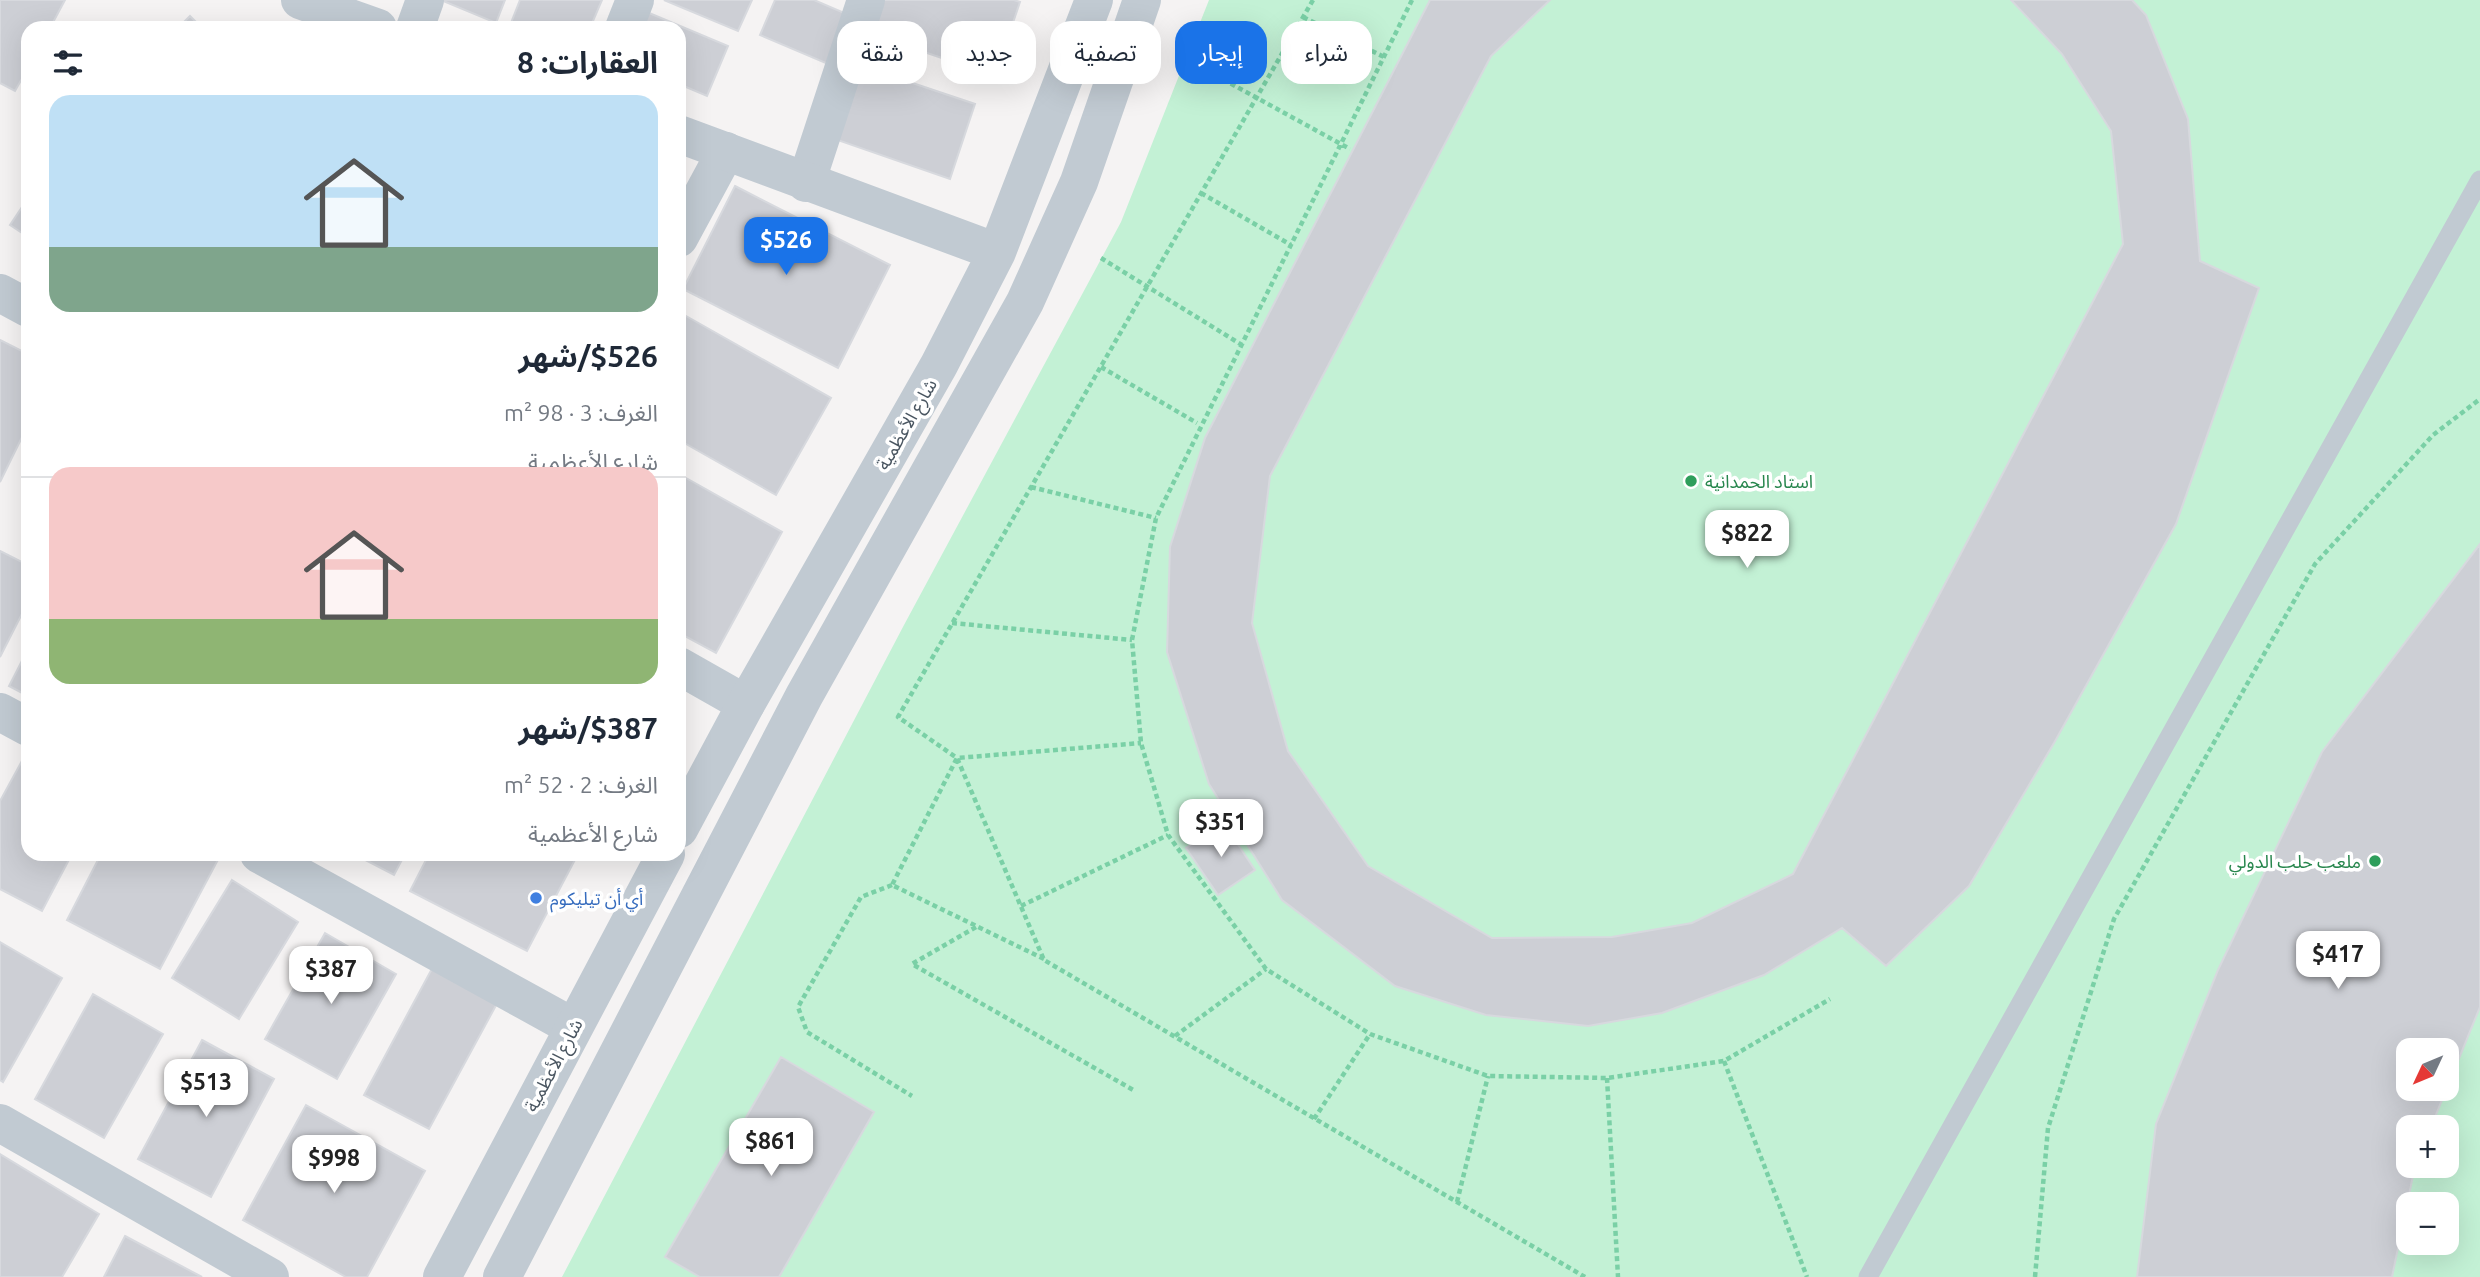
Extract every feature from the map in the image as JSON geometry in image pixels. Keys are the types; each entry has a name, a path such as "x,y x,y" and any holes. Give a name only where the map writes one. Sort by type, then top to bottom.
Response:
{"street":[{"path":"300,0 358,21"},
{"path":"418,21 425,0"},
{"path":"627,21 635,0"},
{"path":"806,183 866,0"},
{"name":"شارع الأعظمية","path":"686,816 746,704 939,365 997,252 1094,0"},
{"path":"502,1277 804,696 1025,302 1079,182 1142,0"},
{"path":"686,137 997,252"},
{"path":"686,225 726,151"},
{"path":"0,293 21,304"},
{"path":"686,670 746,704"},
{"path":"0,712 21,723"},
{"path":"271,861 573,1027"},
{"name":"شارع الأعظمية","path":"442,1277 662,861"},
{"path":"0,1123 270,1277"}],"lane":[{"path":"1868,1277 2480,180"}],"path":[{"path":"1044,960 957,758 898,717 1313,0"},
{"path":"1412,0 1156,519 1132,640 1141,743 1168,835 1266,969 1370,1034 1488,1076 1607,1077 1724,1061 1830,999"},
{"path":"1303,17 1384,57"},
{"path":"1232,84 1350,149"},
{"path":"1202,192 1292,245"},
{"path":"1101,258 1242,345"},
{"path":"1101,367 1197,423"},
{"path":"2035,1277 2048,1128 2115,919 2315,564 2433,435 2480,399"},
{"path":"1031,487 1156,519"},
{"path":"953,623 1132,640"},
{"path":"957,758 1141,743"},
{"path":"912,1096 807,1032 798,1007 861,897 892,886 957,758"},
{"path":"1021,906 1168,835"},
{"path":"892,886 1044,960 1585,1277"},
{"path":"976,927 912,964 1135,1091"},
{"path":"1175,1037 1266,969"},
{"path":"1314,1119 1370,1034"},
{"path":"1724,1061 1807,1277"},
{"path":"1457,1202 1488,1076"},
{"path":"1607,1077 1618,1277"}],"green space":[{"path":"1209,0 2480,0 2480,1277 562,1277 904,625 1121,222 1176,84 1267,84 1267,21 1201,21"}],"building":[{"path":"0,0 65,0 54,21 21,21 21,80 15,91 0,83"},
{"path":"441,0 505,0 497,21"},
{"path":"520,0 602,0 593,21 512,21"},
{"path":"664,0 752,0 738,31"},
{"path":"775,0 814,0 849,15 846,21 837,21 837,43 828,64 760,35"},
{"path":"879,0 1020,2 1014,21 941,21 941,58 927,53 927,21 872,21"},
{"path":"1430,0 1550,0 1491,56 1270,476 1252,623 1288,751 1368,866 1492,938 1612,937 1692,923 1793,874 2123,244 2111,131 2062,54 2011,0 2132,0 2146,15 2188,119 2200,261 2259,288 2176,524 2054,743 1969,886 1886,966 1842,928 1764,975 1662,1013 1588,1026 1486,1015 1395,986 1282,900 1209,784 1167,652 1170,547 1205,438"},
{"path":"642,10 668,21 637,21"},
{"path":"686,28 728,46 707,96 686,87"},
{"path":"840,84 915,84 975,104 950,179 823,135"},
{"path":"735,186 890,265 838,368 686,291 686,283"},
{"path":"21,208 21,232 10,225"},
{"path":"686,316 831,398 776,495 686,444"},
{"path":"0,340 21,350 21,439 0,482"},
{"path":"686,478 782,532 716,653 686,637"},
{"name":"ملعب حلب الدولي","path":"2480,544 2480,1007 2459,1058 2459,1038 2396,1038 2396,1101 2442,1101 2436,1115 2396,1115 2396,1178 2413,1178 2410,1192 2396,1192 2397,1255 2392,1277 2137,1277 2156,1124 2218,970 2322,752"},
{"path":"0,551 21,562 21,616 0,657"},
{"path":"21,663 21,692 9,686"},
{"path":"21,763 21,861 68,861 42,911 0,889 0,801"},
{"path":"1223,822 1255,870 1218,895 1186,848"},
{"path":"97,861 217,861 160,969 67,920"},
{"path":"367,861 401,861 394,875"},
{"path":"425,861 574,861 527,951 410,891"},
{"path":"232,880 298,922 239,1019 172,978"},
{"path":"325,933 396,974 337,1079 265,1039"},
{"path":"0,942 62,978 3,1082 0,1080"},
{"path":"435,963 500,998 429,1129 364,1095"},
{"path":"93,994 163,1034 104,1138 35,1099"},
{"path":"202,1040 274,1079 211,1197 138,1159"},
{"path":"781,1057 874,1112 779,1277 700,1277 665,1257"},
{"path":"306,1105 425,1171 367,1277 346,1277 243,1220"},
{"path":"0,1154 99,1214 62,1277 0,1277"},
{"path":"125,1236 202,1277 104,1277"}],"place":[{"name":"استاد الحمدانية","path":"1691,481"},
{"name":"ملعب حلب الدولي","path":"2375,861"},
{"name":"أي أن تيليكوم","path":"536,898"}]}
